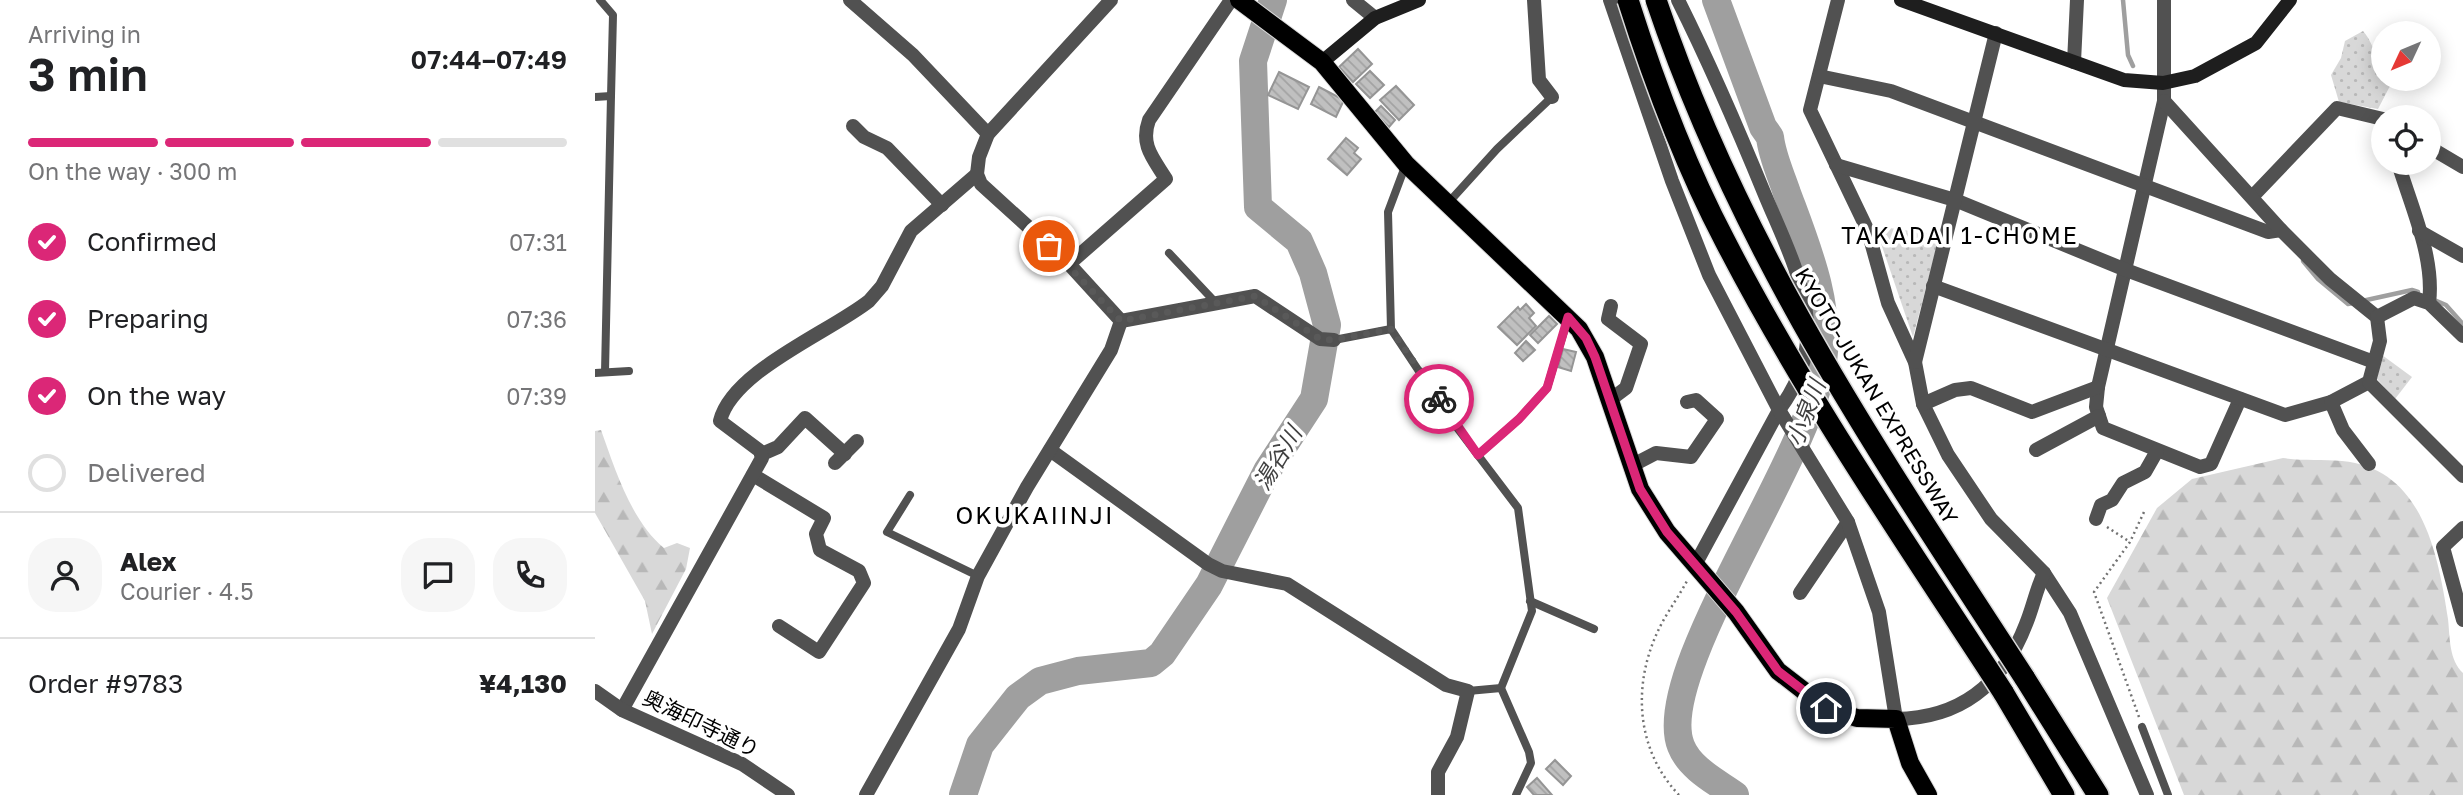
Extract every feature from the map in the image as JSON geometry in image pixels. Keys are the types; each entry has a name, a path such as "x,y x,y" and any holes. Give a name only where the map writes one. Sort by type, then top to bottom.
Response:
{"highway":[{"path":"1628,0 1645,55 1684,152 1730,250 1828,422 2003,692 2064,795"},
{"name":"KYOTO-JUKAN EXPRESSWAY","path":"1655,0 1709,142 1795,315 1851,409 2098,795"}],"main road":[{"path":"1238,0 1322,62 1406,164 1568,317 1586,338 1640,489 1667,532 1736,612 1778,671 1799,690 1826,708 1857,718 1896,719 1910,763 1928,795"},
{"path":"1322,62 1375,18 1419,0"},
{"path":"1901,0 2124,80 2163,83 2195,76 2256,43 2286,2"}],"street":[{"path":"850,0 913,55 988,134"},
{"path":"1111,0 988,134 979,157 977,174 989,193 1069,264 1121,321"},
{"path":"1069,264 1166,179 1144,144 1149,120 1231,0"},
{"path":"1353,0 1375,18"},
{"path":"1534,0 1539,80 1552,97"},
{"path":"1610,0 1672,181 1709,275 1781,413 1847,522 1879,612 1896,719 1939,714 1959,706 1983,689 2007,662 2027,623 2033,596 2043,573"},
{"path":"1678,0 1717,79 1800,280 1807,323 1805,358 1794,390 1696,567"},
{"path":"1838,0 1810,110 1868,231 1888,303 1915,362 1923,404 1948,456 1990,519 2043,573 2070,613 2147,795"},
{"path":"2074,62 2077,0"},
{"path":"2164,0 2164,101 2098,387 2099,416 2103,428 2200,467 2211,464 2240,399"},
{"path":"1915,362 1996,33"},
{"path":"1819,76 1891,91 2268,232 2281,230"},
{"path":"1933,286 2285,415 2331,402 2369,382 2380,341 2377,317 2330,279 2281,230 2253,196 2164,101"},
{"path":"2253,196 2337,108 2371,117"},
{"path":"853,126 864,138 887,148 942,205"},
{"path":"2441,154 2463,167"},
{"path":"1836,165 1955,200 2126,270 2374,362"},
{"path":"762,454 720,421 723,410 749,380 869,301 882,286 911,232 977,174"},
{"path":"2402,175 2419,231 2429,299 2463,336"},
{"path":"2419,231 2463,256"},
{"path":"1121,321 1255,296 1327,340"},
{"path":"2377,317 2414,298 2429,299"},
{"path":"1609,400 1626,388 1641,344 1608,319 1611,306"},
{"path":"866,795 959,629 978,576 1111,350 1121,321"},
{"path":"2369,382 2463,476"},
{"path":"1923,404 1955,390 1971,388 2032,412 2098,387"},
{"path":"1631,466 1657,453 1691,457 1717,419 1696,400 1687,402"},
{"path":"2331,402 2343,430 2369,464"},
{"path":"2036,450 2099,416"},
{"path":"622,710 753,475 762,454 778,447 805,418 840,458 857,441"},
{"path":"1050,450 1208,564 1222,571 1287,584 1446,685 1468,691 1457,737 1438,772 1438,795"},
{"path":"2096,519 2101,505 2112,500 2123,483 2145,472 2157,450"},
{"path":"753,475 824,518 816,534 820,551 859,572 864,583 819,652 779,626"},
{"path":"1800,593 1847,522"},
{"path":"2463,528 2443,547 2463,620"},
{"name":"奥海印寺通り","path":"595,691 622,710 742,764 788,795"}],"lane":[{"path":"600,0 613,15 605,372"},
{"path":"595,97 611,96"},
{"path":"1448,202 1497,149 1552,97"},
{"path":"1406,164 1388,212 1391,329 1452,421 1518,508 1532,611 1524,638 1501,688 1529,752 1531,763 1516,795"},
{"path":"1169,253 1216,303"},
{"path":"595,284 605,285"},
{"path":"1478,455 1519,419 1547,388 1568,317"},
{"path":"1327,340 1391,329"},
{"path":"595,373 629,371"},
{"path":"910,495 887,532 978,576"},
{"path":"1530,601 1594,629"},
{"path":"1468,691 1501,688"},
{"path":"2142,727 2168,795"}],"path":[{"path":"2142,727 2094,592 2130,542 2144,512"},
{"path":"2096,519 2130,542"},
{"path":"1679,795 1654,762 1646,739 1643,727 1642,683 1657,634 1696,567"}],"green space":[{"path":"2363,31 2368,37 2371,44 2371,91 2387,91 2380,105 2371,105 2371,108 2339,102 2331,75 2341,58 2345,41"},
{"path":"1875,226 1940,235 1913,337"},
{"path":"2382,355 2412,377 2395,399 2377,379"},
{"path":"601,430 625,494 642,524 664,548 677,543 690,548 686,569 652,634 645,601 595,513 595,431"},
{"path":"2283,458 2342,461 2369,467 2391,479 2408,497 2421,518 2438,567 2453,655 2463,673 2463,795 2184,795 2107,598 2157,508 2192,479"}],"building":[{"path":"1358,49 1372,64 1353,82 1339,67"},
{"path":"1370,71 1384,85 1370,98 1356,84"},
{"path":"1279,72 1309,87 1298,109 1268,95"},
{"path":"1396,86 1414,105 1399,120 1380,100"},
{"path":"1319,87 1344,100 1336,117 1311,104"},
{"path":"1381,106 1395,120 1389,127 1374,113"},
{"path":"1346,138 1358,148 1354,153 1361,159 1347,175 1328,159"},
{"path":"1526,304 1534,313 1529,318 1536,326 1517,345 1498,327 1518,307 1520,310"},
{"path":"1549,316 1557,324 1538,343 1530,335"},
{"path":"1526,341 1535,350 1523,361 1515,353"},
{"path":"1563,349 1576,352 1571,371 1558,367"},
{"path":"1555,760 1571,776 1563,785 1546,769"},
{"path":"1537,778 1552,795 1534,795 1527,787"}],"waterway":[{"name":"湯谷川","path":"963,795 980,745 1018,697 1040,681 1078,671 1151,663 1162,654 1209,585 1267,471 1314,399 1327,325 1313,273 1299,241 1258,207 1253,61 1273,0"},
{"name":"小泉川","path":"1716,0 1763,127 1770,137 1777,165 1809,255 1820,297 1825,340 1823,362 1812,403 1792,452 1710,618 1689,669 1678,713 1681,746 1685,754 1705,774 1735,795"},
{"path":"2123,0 2128,55 2133,66"},
{"path":"2303,261 2318,279 2348,304 2353,303"},
{"path":"2362,301 2412,290 2418,292"},
{"path":"2432,299 2446,305 2463,324"}],"way so far":[{"path":"1049,246 1121,321 1255,296 1320,339 1334,340 1391,329 1439,399"}],"district":[{"name":"TAKADAI 1-CHOME","path":"1960,236"},
{"name":"OKUKAIINJI","path":"1035,516"}],"route":[{"path":"1439,399 1478,455 1519,419 1547,388 1568,317 1586,338 1595,357 1640,489 1667,532 1736,612 1778,671 1799,690 1826,708"}]}
